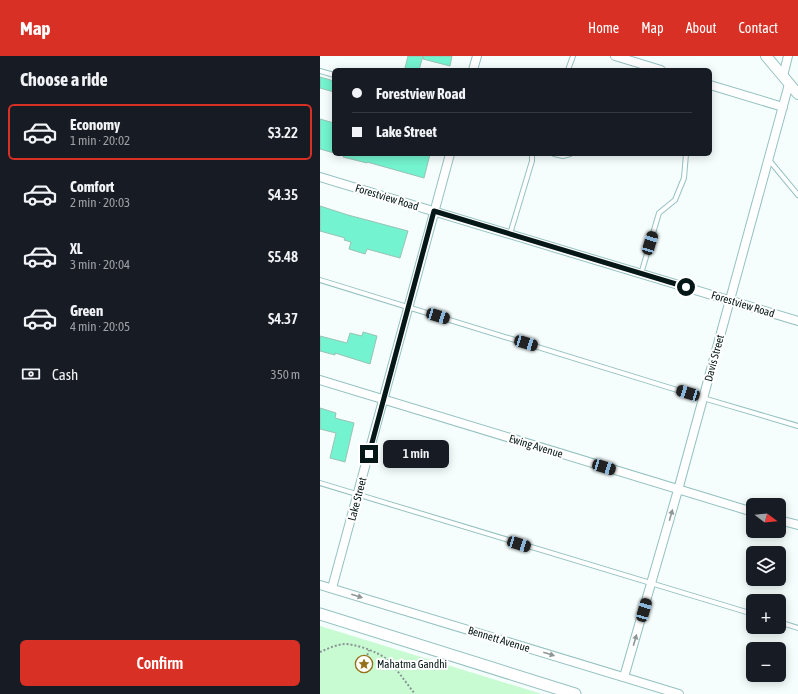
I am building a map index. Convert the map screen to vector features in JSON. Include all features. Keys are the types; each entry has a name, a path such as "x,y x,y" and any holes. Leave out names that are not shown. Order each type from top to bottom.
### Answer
{"main road":[{"path":"320,614 575,694"}],"street":[{"path":"474,68 477,56"},
{"path":"615,56 632,58 656,68"},
{"path":"766,56 798,94"},
{"path":"783,76 788,56"},
{"name":"Davis Street","path":"624,677 678,490 789,84"},
{"path":"712,86 783,107"},
{"name":"Lake Street","path":"332,588 449,156"},
{"name":"Forestview Road","path":"320,177 798,321"},
{"name":"Ewing Avenue","path":"320,380 746,510"},
{"path":"786,522 798,526"},
{"name":"Bennett Avenue","path":"320,585 679,694"}],"lane":[{"path":"569,68 573,56"},
{"path":"320,71 332,74"},
{"path":"510,234 532,161 532,156"},
{"path":"641,274 659,213 675,200 684,178 686,156"},
{"path":"769,159 798,195"},
{"path":"320,280 798,426"},
{"path":"320,483 746,612"},
{"path":"786,624 798,628"}],"path":[{"path":"320,652 333,646 344,644 369,650 385,658 415,694"},
{"path":"366,659 369,650"},
{"path":"362,659 366,659 369,662 369,666 363,668 360,666 360,662 362,659"}],"green space":[{"path":"320,626 542,694 320,694"}],"building":[{"path":"408,56 423,56 420,68 405,68"},
{"path":"423,56 452,56 450,66 423,59"},
{"path":"320,77 332,80 332,91 320,88"},
{"path":"320,119 332,122 332,152 320,149"},
{"path":"343,156 430,156 424,178"},
{"path":"320,206 408,231 400,258 367,249 365,254 349,249 351,242 344,240 345,238 320,231"},
{"path":"363,332 377,336 370,364 335,353 335,355 320,351 320,336 347,343 350,333 362,336"},
{"path":"320,408 336,413 335,418 354,423 345,462 330,458 336,433 320,429"}],"place":[{"name":"Mahatma Gandhi","path":"364,664"}],"route":[{"path":"369,454 434,211 686,287"}]}
